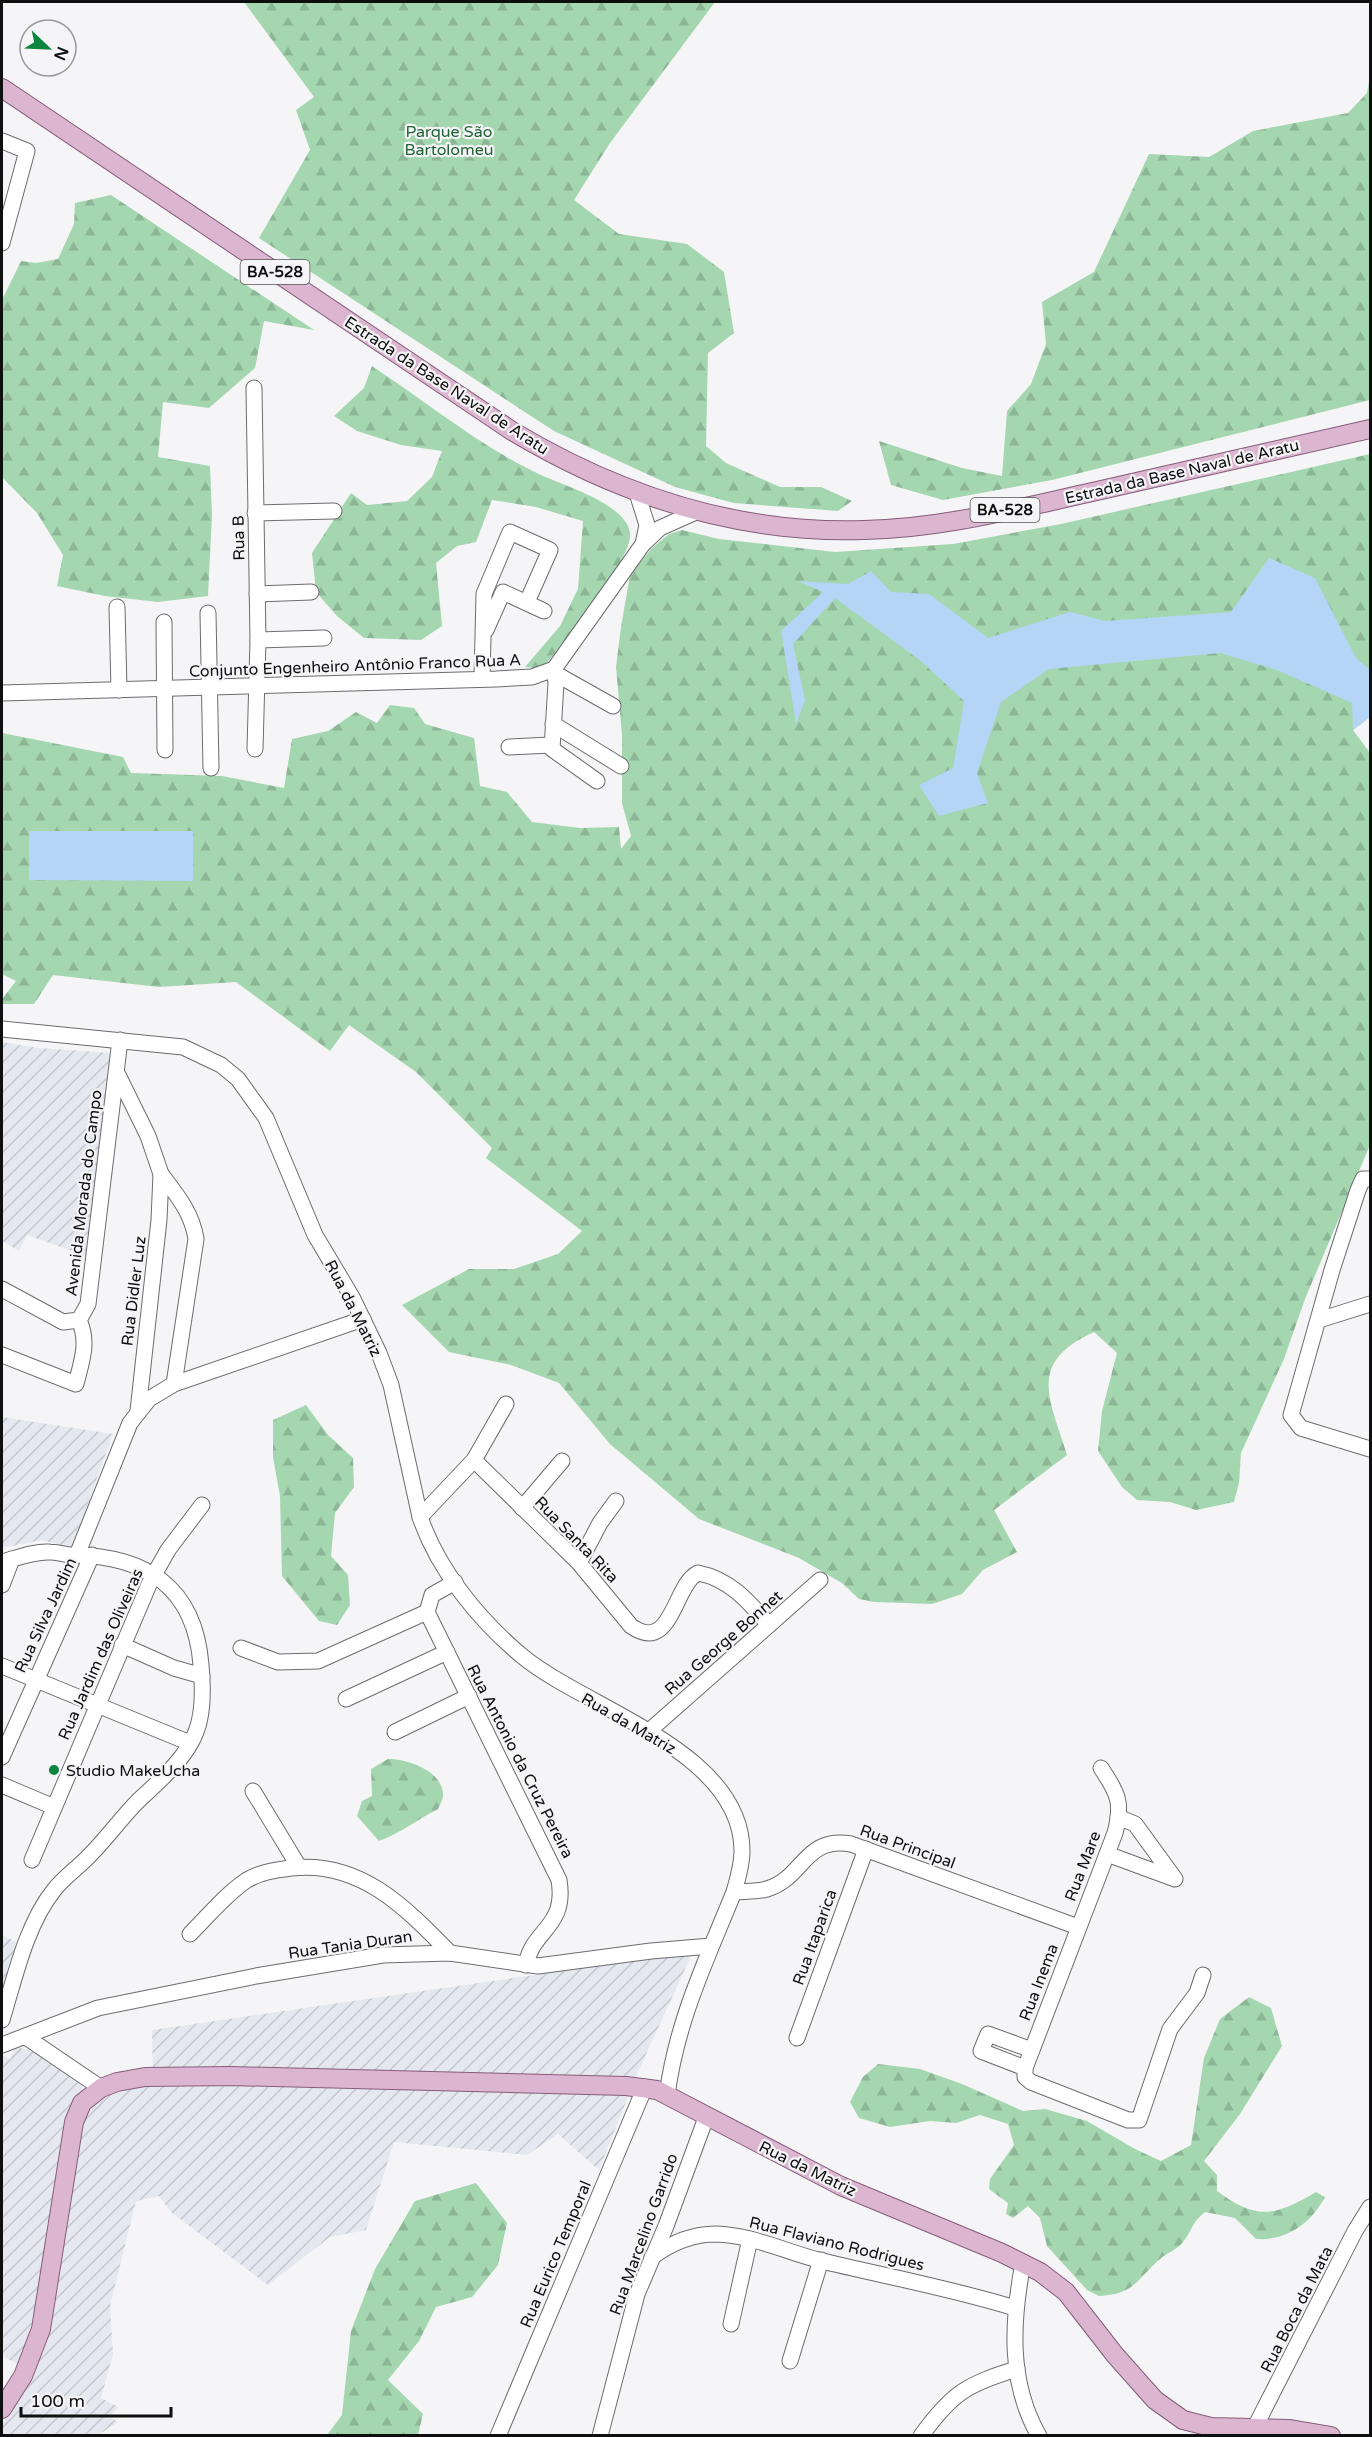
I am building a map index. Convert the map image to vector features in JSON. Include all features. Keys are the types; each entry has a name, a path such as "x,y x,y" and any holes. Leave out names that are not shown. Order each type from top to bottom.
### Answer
{"main road":[{"name":"Estrada da Base Naval de Aratu","path":"2,88 483,412 550,453 637,493 696,512 740,521 832,530 865,530 913,525 1069,497 1371,429"},
{"path":"2,2409 23,2376 41,2329 77,2112 82,2103 101,2088 131,2079 179,2076 645,2087 667,2095"},
{"name":"Rua da Matriz","path":"667,2095 841,2186 1023,2263 1054,2281 1066,2292 1136,2381 1170,2412 1196,2424 1255,2427 1322,2435"}],"street":[{"path":"2,141 27,151 7,200 2,243"},
{"name":"Rua B","path":"254,388 258,640 255,749"},
{"path":"637,493 647,525 643,544"},
{"path":"255,513 334,511"},
{"path":"597,781 560,757 551,745 555,672 643,544 660,528 696,512"},
{"path":"482,679 484,594 510,532 550,550 527,602"},
{"path":"257,594 311,592"},
{"path":"483,638 502,592 544,611"},
{"path":"117,607 119,690"},
{"path":"208,613 211,768"},
{"path":"164,622 165,750"},
{"path":"258,640 324,638"},
{"path":"555,672 613,706"},
{"name":"Conjunto Engenheiro Antônio Franco Rua A","path":"2,693 482,679 532,677 555,672"},
{"path":"553,724 621,766"},
{"path":"508,747 551,745"},
{"name":"Rua da Matriz","path":"2,1029 183,1047 212,1060 238,1079 266,1118 311,1226 363,1319 391,1385 420,1517 434,1552 484,1619 522,1656 566,1686 649,1731 692,1762 711,1780 734,1815 742,1851 734,1892 678,2035 667,2095"},
{"name":"Avenida Morada do Campo","path":"2,1355 76,1384 86,1342 79,1320 88,1304 120,1040"},
{"name":"Rua Didler Luz","path":"117,1075 148,1136 161,1174 187,1209 194,1224 196,1239 174,1384"},
{"name":"Rua Didler Luz","path":"138,1411 159,1228 161,1174"},
{"path":"1371,1179 1363,1179 1358,1190 1291,1415 1301,1428 1371,1449"},
{"path":"2,1289 63,1322 79,1320"},
{"path":"1318,1320 1371,1304"},
{"path":"138,1411 149,1399 174,1384 363,1319"},
{"path":"420,1517 474,1460 506,1404"},
{"name":"Rua Silva Jardim","path":"2,1756 35,1680 84,1555 130,1423 138,1411"},
{"name":"Rua Santa Rita","path":"474,1460 579,1563 631,1626 644,1633 665,1624 687,1583 698,1573 720,1580 739,1593 769,1625"},
{"path":"522,1508 562,1461"},
{"path":"579,1563 600,1522 616,1501"},
{"name":"Rua Jardim das Oliveiras","path":"32,1860 153,1574 202,1505"},
{"path":"2,1585 7,1561 39,1552 120,1560 153,1574 166,1582 184,1606 196,1638 202,1676 197,1731 166,1774 118,1821 92,1854 55,1888 46,1900 25,1947 2,2020"},
{"name":"Rua George Bonnet","path":"649,1731 820,1580"},
{"path":"240,1648 278,1662 318,1661 428,1612 432,1595 455,1582"},
{"name":"Rua Antonio da Cruz Pereira","path":"428,1612 559,1880 558,1912 531,1948 526,1965"},
{"path":"122,1645 174,1668 202,1676"},
{"path":"345,1700 447,1652"},
{"path":"2,1666 190,1743"},
{"path":"395,1732 469,1696"},
{"path":"1101,1768 1118,1793 1118,1817 1135,1824 1175,1879 1107,1854"},
{"path":"2,1785 54,1807"},
{"path":"253,1791 298,1867"},
{"name":"Rua Mare","path":"1078,1927 1107,1854 1118,1817"},
{"name":"Rua Principal","path":"734,1892 762,1890 779,1883 816,1848 839,1842 866,1849 1078,1927"},
{"name":"Rua Itaparica","path":"797,2038 866,1849"},
{"path":"190,1934 248,1880 272,1870 329,1867 385,1893 417,1919 450,1953"},
{"name":"Rua Inema","path":"1025,2068 1078,1927"},
{"name":"Rua Tania Duran","path":"2,2045 72,2016 154,1995 358,1959 407,1953 450,1953 538,1966 651,1950 711,1946"},
{"path":"1032,2050 988,2034 981,2051 1025,2068 1025,2077 1030,2082 1128,2120 1139,2120 1170,2029 1197,1993 1203,1975"},
{"path":"26,2037 101,2088"},
{"name":"Rua Eurico Temporal","path":"498,2436 645,2087"},
{"name":"Rua Marcelino Garrido","path":"600,2436 637,2294 707,2115"},
{"name":"Rua Boca da Mata","path":"1255,2427 1355,2231 1371,2207"},
{"name":"Rua Flaviano Rodrigues","path":"652,2257 668,2246 700,2235 734,2236 821,2260 945,2288 1015,2308"},
{"path":"731,2324 750,2239"},
{"path":"790,2361 821,2260"},
{"path":"1023,2263 1015,2308 1017,2369 1021,2398 1038,2436"},
{"path":"921,2436 946,2404 963,2389 976,2382 1017,2369"}],"shaded area":[{"path":"2,1042 39,1048 112,1053 86,1256 27,1235 19,1251 2,1241"},
{"path":"2,1417 113,1434 72,1548 42,1540 2,1548"},
{"path":"2,1935 20,1944 2,1993"},
{"path":"693,1952 637,2074 599,2170 558,2134 527,2155 394,2142 366,2230 330,2237 268,2285 172,2213 159,2196 136,2201 110,2306 113,2354 101,2398 118,2407 110,2417 118,2422 98,2435 2,2435 2,2424 33,2374 3,2356 2,2358 2,2055 10,2059 15,2046 42,2055 78,2079 90,2103 126,2083 153,2079 152,2030"}],"green space":[{"name":"Parque São Bartolomeu","path":"244,2 715,2 610,143 574,200 619,234 687,244 724,272 734,333 708,353 706,446 726,463 780,487 821,487 852,501 838,511 734,503 675,487 554,431 259,238 310,150 296,110 314,97"},
{"path":"1370,76 1370,400 1052,480 943,500 891,485 879,441 962,468 1002,476 1007,411 1031,384 1046,344 1042,302 1094,272 1149,154 1209,157 1253,131 1348,113 1367,93"},
{"path":"111,195 314,330 264,321 255,368 209,408 163,402 158,457 210,466 212,515 208,596 158,602 105,596 57,586 63,555 37,513 2,477 2,300 21,261 36,263 58,259 74,224 75,203"},
{"path":"372,366 498,452 541,475 593,497 618,513 626,523 630,533 628,545 620,562 594,602 542,669 525,667 560,626 578,589 583,521 536,507 492,500 476,542 457,546 436,563 442,626 421,640 364,638 337,616 316,592 312,553 351,493 367,505 407,501 432,477 442,451 401,445 357,431 334,416 364,388"},
{"path":"1370,454 1370,717 1353,730 1370,753 1370,1145 1305,1299 1284,1359 1241,1453 1239,1483 1234,1502 1196,1510 1170,1502 1137,1500 1122,1487 1098,1451 1102,1411 1117,1353 1094,1332 1073,1344 1059,1356 1051,1370 1050,1400 1067,1455 994,1510 1017,1552 983,1570 962,1594 932,1604 874,1602 859,1599 842,1583 799,1558 699,1519 610,1444 559,1383 511,1365 449,1352 402,1305 469,1269 514,1269 558,1254 582,1231 486,1158 492,1148 416,1072 349,1025 330,1051 236,982 159,987 53,975 34,1004 2,1004 2,999 16,981 2,974 2,733 123,757 131,773 222,776 284,788 292,739 328,731 356,712 377,723 390,705 414,708 425,724 474,738 480,786 507,792 532,822 580,828 619,827 621,849 631,836 622,803 622,735 616,667 621,627 630,575 651,549 669,534 682,530 719,539 835,552 953,544 1061,524"},
{"path":"306,1405 328,1435 353,1458 354,1487 335,1513 331,1556 348,1575 350,1605 337,1625 319,1621 282,1576 280,1496 273,1457 273,1420"},
{"path":"388,1759 405,1761 431,1773 441,1787 443,1797 438,1809 379,1841 357,1816 362,1801 372,1796 371,1769"},
{"path":"1249,1997 1271,2008 1282,2046 1240,2114 1204,2161 1217,2175 1217,2191 1231,2201 1255,2211 1277,2210 1316,2192 1325,2197 1313,2215 1297,2228 1278,2237 1267,2239 1256,2239 1235,2218 1205,2212 1181,2244 1160,2259 1134,2285 1111,2295 1099,2296 1087,2290 1047,2246 1040,2218 1028,2206 1013,2218 1006,2214 1008,2203 989,2189 990,2179 1014,2145 1008,2124 980,2115 956,2123 930,2121 890,2127 859,2118 850,2102 863,2077 878,2064 920,2069 962,2084 1023,2111 1045,2109 1087,2121 1135,2149 1161,2161 1191,2145 1204,2058 1220,2019"},
{"path":"476,2183 507,2223 498,2265 472,2297 436,2307 419,2341 388,2380 423,2414 418,2435 327,2435 342,2415 351,2331 375,2269 415,2201"}],"water":[{"path":"1269,558 1315,578 1356,658 1369,669 1370,717 1353,730 1352,703 1277,670 1220,653 1049,669 1001,702 977,773 988,803 939,816 919,785 953,768 964,701 921,661 835,598 793,644 805,700 796,724 781,631 823,592 798,581 848,584 871,571 891,592 929,594 988,638 1070,612 1105,621 1231,612"},
{"path":"29,831 193,831 193,881 29,880"}],"place":[{"name":"Studio MakeUcha","path":"54,1770"}]}
